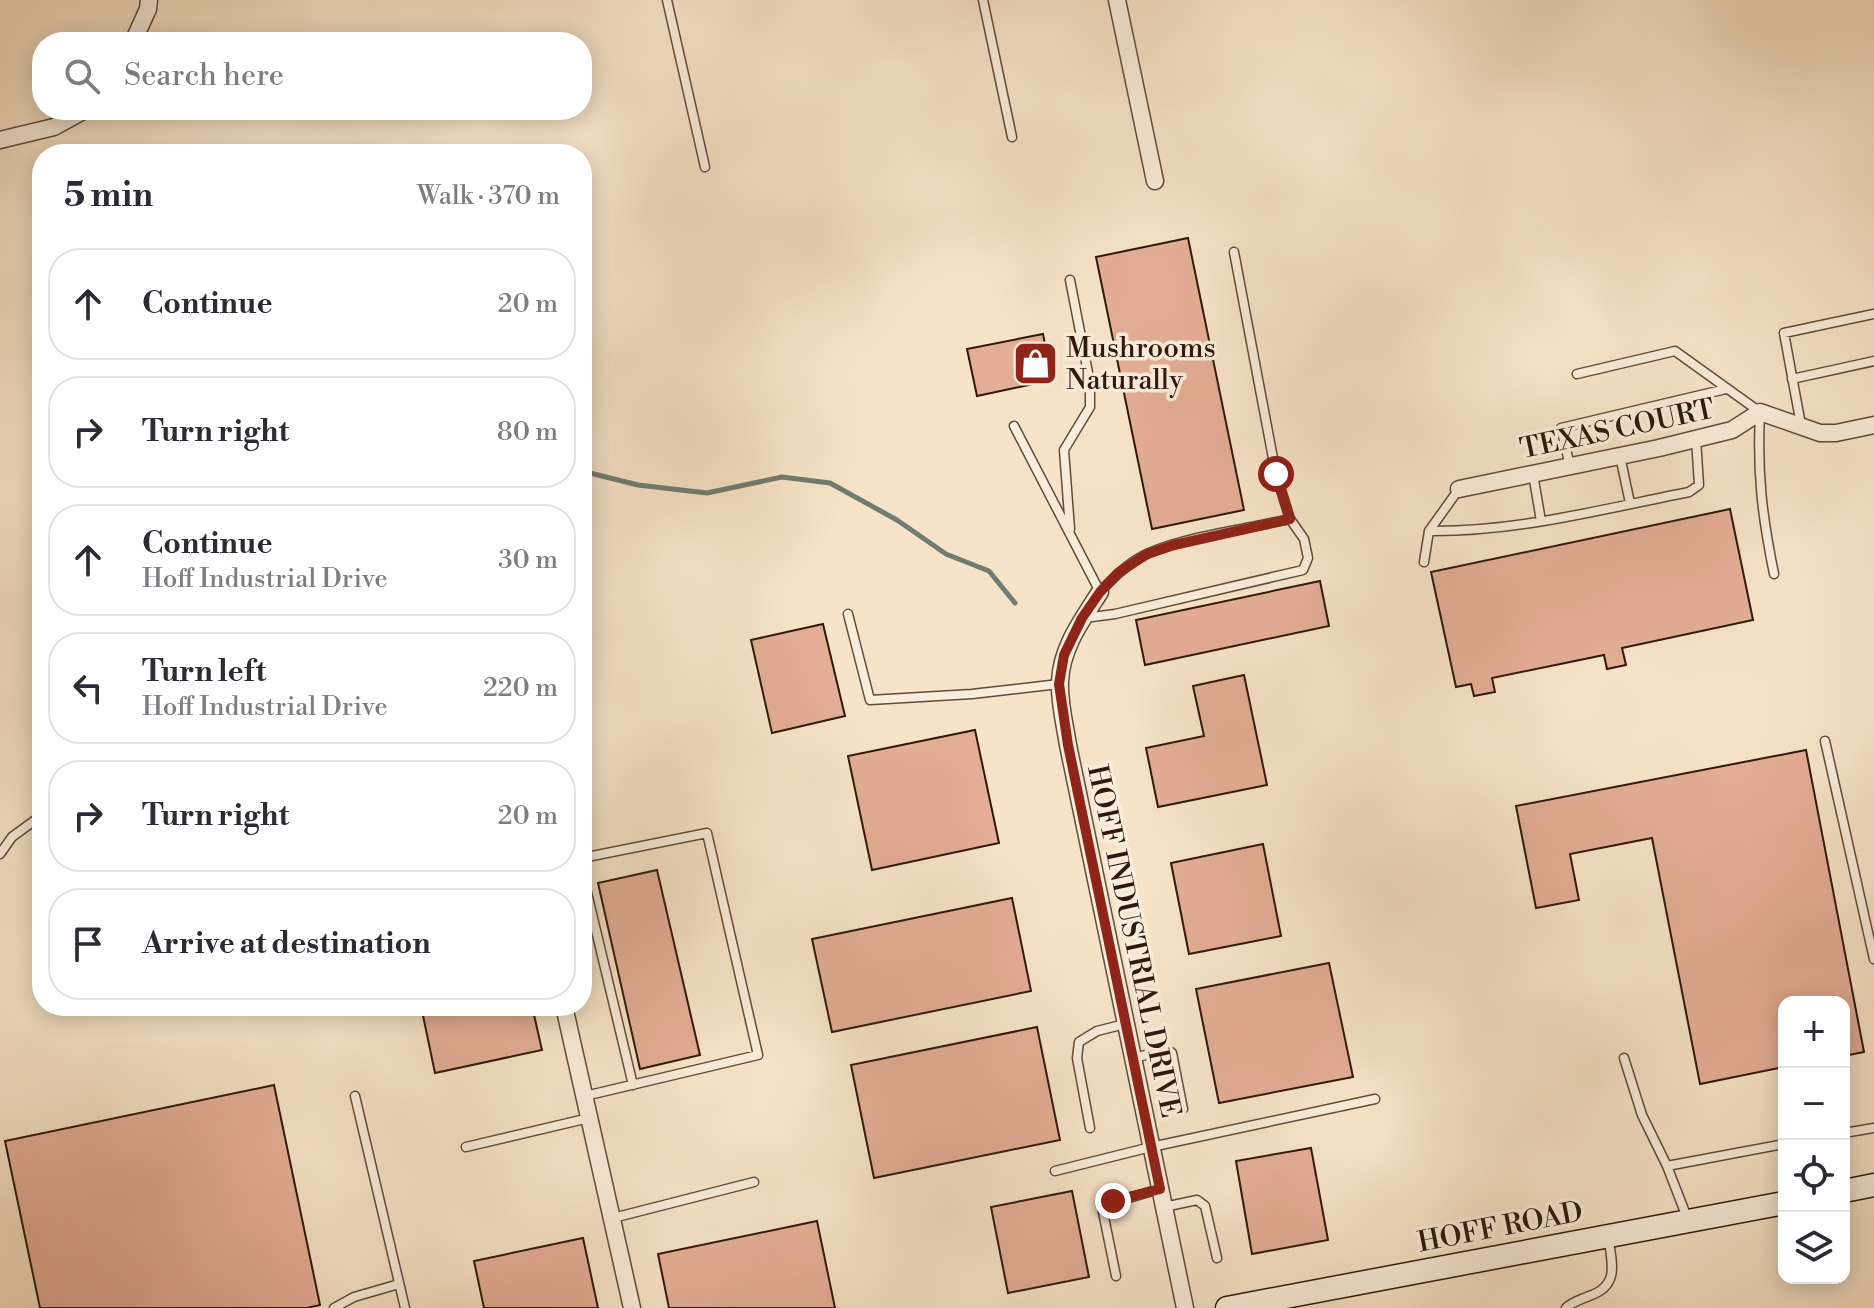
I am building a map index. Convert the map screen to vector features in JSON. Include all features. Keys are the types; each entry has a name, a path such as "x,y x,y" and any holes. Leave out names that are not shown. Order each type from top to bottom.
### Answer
{"street":[{"path":"138,32 149,0"},
{"path":"1117,0 1155,181"},
{"path":"0,140 54,127 67,120"},
{"path":"1760,412 1820,433 1874,425"},
{"name":"TEXAS COURT","path":"1459,489 1732,430 1760,412"},
{"name":"HOFF INDUSTRIAL DRIVE","path":"1100,592 1082,618 1064,655 1059,684 1068,745 1185,1308"},
{"path":"566,1016 632,1308"},
{"path":"1850,1190 1874,1185"},
{"name":"HOFF ROAD","path":"1227,1308 1778,1204"}],"lane":[{"path":"667,0 705,167"},
{"path":"983,0 1012,137"},
{"path":"1082,618 1115,614 1303,570 1308,558 1304,539 1290,519 1276,474 1234,252"},
{"path":"1070,280 1090,383 1090,407 1064,450 1070,534"},
{"path":"1801,426 1784,333 1874,314"},
{"path":"1577,374 1675,351 1760,412 1758,464 1762,513 1774,574"},
{"path":"1792,379 1874,361"},
{"path":"1570,466 1561,428 1726,389"},
{"path":"1014,426 1100,592 1118,573 1147,554 1290,519"},
{"path":"1429,531 1469,532 1689,492 1699,485 1696,439"},
{"path":"1620,456 1630,503"},
{"path":"1533,474 1541,521"},
{"path":"1424,562 1429,531 1459,489"},
{"path":"848,614 870,700 972,694 1059,684"},
{"path":"1825,741 1874,959"},
{"path":"0,854 12,837 32,822"},
{"path":"584,1097 758,1055 707,833 592,856"},
{"path":"592,914 633,1085"},
{"path":"1090,1128 1077,1058 1079,1042 1097,1031 1125,1024"},
{"path":"1132,1058 1168,1050 1172,1053 1183,1109"},
{"path":"1624,1058 1642,1115 1667,1166 1688,1221"},
{"path":"355,1096 405,1308"},
{"path":"1055,1171 1375,1099"},
{"path":"466,1147 589,1118"},
{"path":"1850,1132 1874,1128"},
{"path":"1667,1166 1778,1145"},
{"path":"612,1219 754,1182"},
{"path":"1116,1276 1103,1212 1107,1204 1160,1189"},
{"path":"1164,1207 1197,1200 1202,1202 1217,1258"},
{"path":"1566,1308 1575,1301 1600,1292 1610,1280 1613,1269 1608,1236"},
{"path":"334,1308 354,1297 399,1284"}],"building":[{"path":"1188,238 1244,510 1152,529 1096,257"},
{"path":"1043,334 1052,380 977,396 967,349"},
{"path":"1730,509 1753,620 1622,648 1626,665 1607,669 1604,655 1492,678 1495,692 1474,696 1471,684 1456,687 1431,572"},
{"path":"1320,581 1329,626 1145,665 1136,620"},
{"path":"823,624 845,716 772,733 751,640"},
{"path":"1244,675 1267,785 1158,807 1146,748 1204,736 1193,686"},
{"path":"975,730 999,843 872,870 848,756"},
{"path":"1806,750 1864,1052 1850,1055 1850,996 1778,996 1778,1068 1700,1084 1652,838 1570,854 1579,900 1536,908 1516,806"},
{"path":"1263,844 1281,936 1189,954 1171,863"},
{"path":"657,870 700,1055 640,1069 598,883"},
{"path":"1012,898 1031,991 832,1032 812,939"},
{"path":"1329,963 1353,1077 1219,1103 1196,989"},
{"path":"423,1016 534,1016 542,1050 435,1073"},
{"path":"1037,1027 1060,1140 874,1178 851,1065"},
{"path":"274,1085 320,1305 307,1308 40,1308 5,1141"},
{"path":"1311,1148 1328,1240 1252,1254 1236,1161"},
{"path":"1072,1191 1089,1277 1008,1293 991,1207"},
{"path":"817,1221 835,1308 669,1308 658,1254"},
{"path":"583,1238 598,1308 484,1308 474,1261"}],"waterway":[{"path":"592,474 638,485 707,493 782,477 830,483 897,520 946,554 989,571 1015,603"}],"place":[{"name":"Mushrooms Naturally","path":"1035,363"}],"route":[{"path":"1113,1201 1160,1189 1068,745 1059,684 1064,655 1081,620 1100,592 1118,573 1147,554 1290,519 1276,474"}]}
